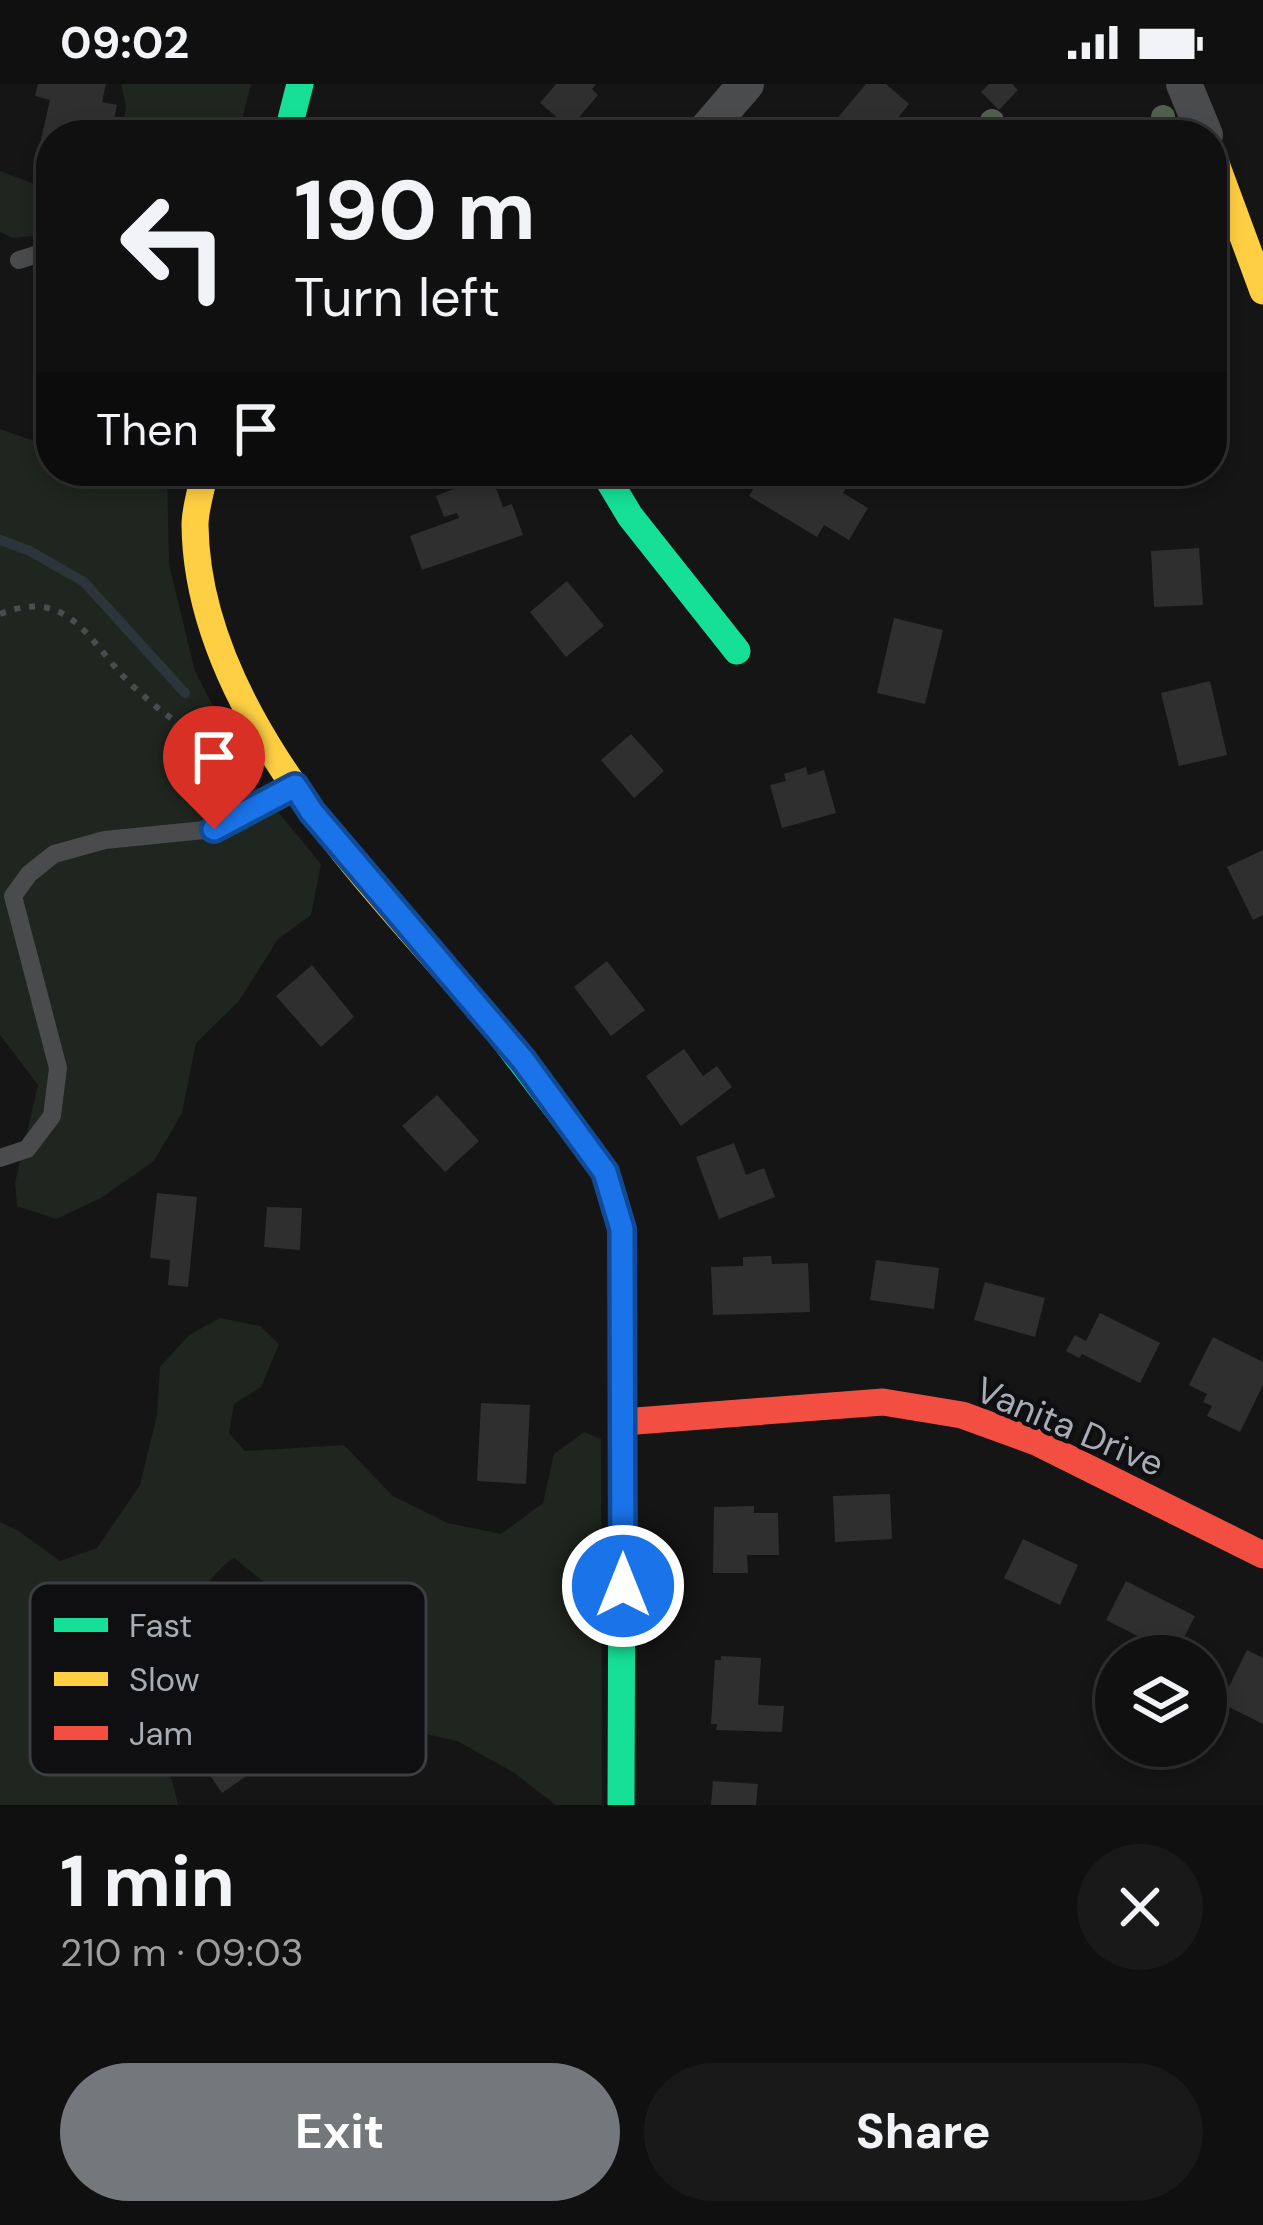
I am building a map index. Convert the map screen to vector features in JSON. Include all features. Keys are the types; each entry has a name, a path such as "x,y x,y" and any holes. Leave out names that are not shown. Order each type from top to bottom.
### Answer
{"street":[{"path":"291,120 300,84"},
{"path":"715,120 746,84"},
{"path":"1184,84 1199,120"},
{"path":"1227,194 1263,291"},
{"path":"203,486 195,523 206,609 244,708 312,812 523,1060 605,1172 622,1229 620,1805"},
{"path":"612,486 630,516 737,651"},
{"name":"Vanita Drive","path":"622,1422 883,1402 962,1415 1036,1442 1263,1555"}],"lane":[{"path":"19,260 36,255"},
{"path":"0,1158 27,1149 52,1116 58,1068 13,896 29,874 54,854 105,840 214,829 295,786"}],"path":[{"path":"0,614 24,604 50,606 77,622 131,685 178,725 238,759"}],"shaded area":[{"path":"121,84 251,84 242,120 124,120"},
{"path":"0,171 36,184 36,236 13,238 0,232"},
{"path":"0,429 36,442 36,486 167,486 169,564 195,671 250,778 321,864 311,915 278,939 239,1001 196,1043 182,1113 154,1161 101,1198 56,1219 17,1206 15,1183 38,1085 0,1035"},
{"path":"220,1318 260,1326 279,1344 261,1387 234,1404 229,1433 245,1451 344,1445 393,1496 448,1523 501,1534 543,1503 554,1454 584,1432 601,1439 602,1805 556,1805 513,1772 457,1741 426,1734 426,1583 265,1583 234,1558 209,1583 30,1583 30,1775 170,1775 178,1805 0,1805 0,1522 60,1561 97,1548 140,1485 157,1415 160,1367 189,1335"}],"building":[{"path":"38,84 106,84 102,102 117,105 114,120 45,120 50,100 35,96"},
{"path":"556,84 596,84 592,89 598,95 577,120 560,120 540,103"},
{"path":"866,84 886,84 909,104 896,120 836,120"},
{"path":"989,84 1012,84 1018,90 999,110 981,92"},
{"path":"461,486 495,486 503,507 512,504 523,535 422,570 410,536 459,518 457,513 444,517 436,496"},
{"path":"755,486 848,486 843,493 868,508 849,540 824,525 817,537 749,496"},
{"path":"1199,548 1203,605 1154,607 1151,551"},
{"path":"567,581 604,626 566,657 530,612"},
{"path":"894,618 943,630 925,704 877,693"},
{"path":"1210,681 1227,755 1179,766 1161,693"},
{"path":"631,734 664,771 634,798 601,760"},
{"path":"806,767 808,775 824,770 836,813 782,828 770,785"},
{"path":"1263,850 1263,915 1253,920 1227,867"},
{"path":"607,961 645,1010 611,1036 574,987"},
{"path":"312,965 354,1017 321,1047 276,996"},
{"path":"684,1049 703,1076 717,1066 732,1087 681,1126 646,1076"},
{"path":"437,1095 479,1141 445,1172 402,1126"},
{"path":"734,1143 746,1175 764,1168 775,1197 719,1219 696,1157"},
{"path":"157,1193 197,1197 188,1287 168,1285 170,1260 150,1258"},
{"path":"267,1207 302,1208 300,1250 264,1247"},
{"path":"771,1256 772,1264 808,1263 810,1312 713,1315 711,1267 743,1266 743,1257"},
{"path":"876,1260 939,1268 934,1309 870,1300"},
{"path":"985,1282 1045,1298 1035,1337 974,1320"},
{"path":"1100,1313 1160,1343 1140,1383 1066,1351 1075,1335 1086,1341"},
{"path":"1213,1337 1263,1362 1263,1385 1240,1432 1207,1416 1212,1406 1203,1402 1207,1394 1189,1385"},
{"path":"481,1403 530,1405 526,1484 477,1481"},
{"path":"890,1494 892,1539 835,1542 833,1496"},
{"path":"754,1506 754,1513 778,1513 779,1555 747,1555 748,1573 713,1573 714,1507"},
{"path":"1023,1539 1078,1565 1060,1605 1004,1578"},
{"path":"1126,1581 1195,1616 1185,1635 1136,1635 1106,1620"},
{"path":"1247,1650 1263,1658 1263,1724 1227,1706 1227,1691"},
{"path":"721,1656 761,1658 758,1705 784,1706 782,1732 716,1730 717,1724 711,1724 715,1660"},
{"path":"210,1775 248,1775 222,1793"},
{"path":"713,1781 758,1784 756,1805 711,1805"}],"waterway":[{"path":"0,540 84,582 185,693"}],"traffic: fast":[{"path":"291,120 300,84"},
{"path":"612,486 630,516 737,651"},
{"path":"497,1030 605,1172 623,1229 621,1805"}],"traffic: slow":[{"path":"1227,194 1263,291"},
{"path":"201,486 195,525 204,597 227,666 261,733 351,860 497,1030"}],"traffic: jam":[{"path":"623,1422 883,1402 962,1415 1036,1442 1263,1555"}],"route":[{"path":"214,829 295,786 523,1060 605,1172 622,1229 623,1586"}]}
